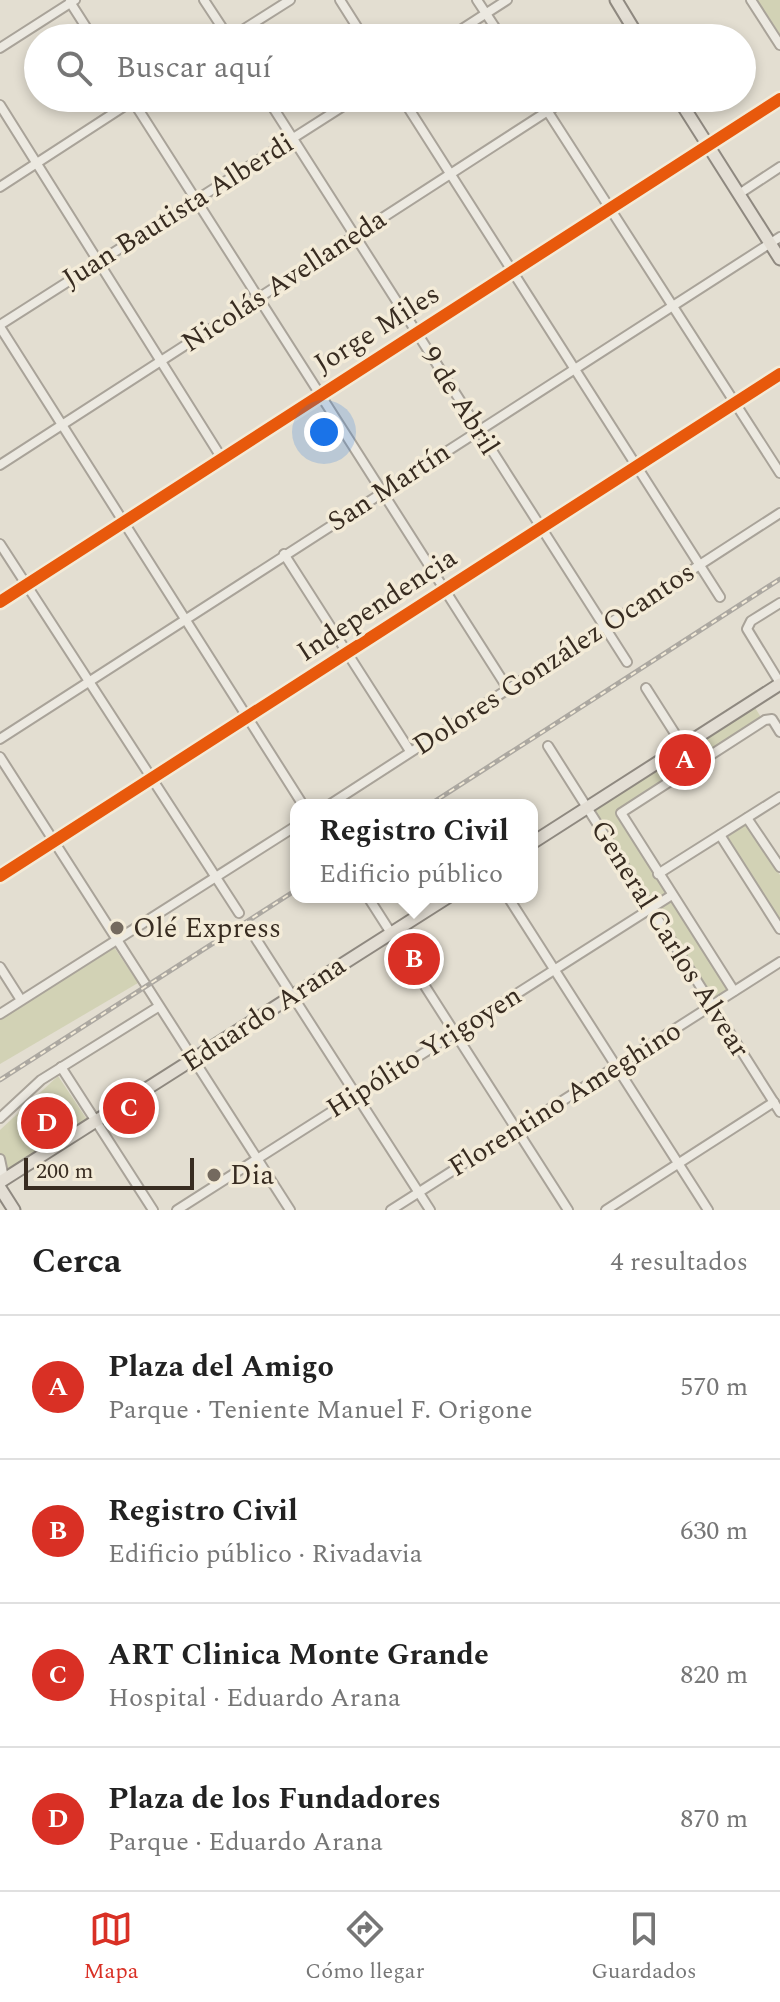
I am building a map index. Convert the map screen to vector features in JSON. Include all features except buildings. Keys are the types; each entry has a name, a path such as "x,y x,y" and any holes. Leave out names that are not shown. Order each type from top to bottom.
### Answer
{"main road":[{"path":"617,1 631,24"},
{"path":"687,112 739,194 775,240 780,259"},
{"path":"538,839 780,684"},
{"name":"Eduardo Arana","path":"0,1184 438,903"},
{"path":"0,1184 14,1210"}],"street":[{"path":"204,0 220,24"},
{"path":"252,24 290,0"},
{"path":"340,0 355,24"},
{"path":"477,0 493,24"},
{"path":"469,24 507,0"},
{"path":"751,0 780,45"},
{"path":"36,24 71,1 85,24"},
{"path":"0,48 24,32"},
{"name":"Jorge Miles","path":"0,602 318,394 780,99"},
{"path":"0,105 96,263 221,457"},
{"path":"0,187 114,112"},
{"path":"142,112 257,298 508,689"},
{"name":"9 de Abril","path":"276,112 627,662"},
{"name":"Juan Bautista Alberdi","path":"0,326 334,112"},
{"path":"411,112 720,597"},
{"name":"Nicolás Avellaneda","path":"0,465 546,112"},
{"path":"549,112 780,473"},
{"path":"739,194 780,167"},
{"name":"San Martín","path":"0,739 185,617 775,240"},
{"path":"0,326 299,799"},
{"name":"Independencia","path":"0,876 780,374"},
{"name":"Dolores González Ocantos","path":"338,799 780,513"},
{"path":"0,544 239,913"},
{"path":"284,554 410,751"},
{"path":"780,603 751,621 747,629 780,684"},
{"path":"646,688 695,765"},
{"path":"734,991 621,815 765,720 772,719 780,732"},
{"name":"General Carlos Alvear","path":"548,746 780,1112"},
{"path":"0,757 290,1210"},
{"path":"658,874 780,797"},
{"path":"747,818 780,867"},
{"path":"0,1014 290,830"},
{"path":"720,835 780,929"},
{"name":"Hipólito Yrigoyen","path":"177,1210 672,895"},
{"path":"372,903 568,1210"},
{"path":"512,903 708,1210"},
{"path":"256,939 430,1210"},
{"name":"Florentino Ameghino","path":"391,1210 780,962"},
{"path":"0,967 21,1000"},
{"path":"0,1118 61,1067 158,1007"},
{"path":"61,1067 153,1210"},
{"path":"606,1210 774,1102"},
{"path":"0,1159 3,1173 0,1184"}],"green space":[{"path":"756,0 780,0 780,36"},
{"path":"754,706 762,719 617,814 729,989 712,999 594,811"},
{"path":"745,822 780,875 780,921 726,836"},
{"path":"114,947 138,983 0,1064 0,1019"},
{"path":"58,1076 88,1121 9,1171 0,1153 0,1130"}],"railway":[{"path":"438,799 780,579"},
{"path":"0,1080 290,894"}],"cycle path":[{"path":"0,602 780,99"},
{"path":"0,876 780,374"}],"place":[{"name":"Plaza del Amigo","path":"685,760"},
{"name":"Olé Express","path":"117,928"},
{"name":"Registro Civil","path":"414,959"},
{"name":"ART Clinica Monte Grande","path":"129,1108"},
{"name":"Plaza de los Fundadores","path":"47,1123"},
{"name":"Dia","path":"214,1175"}]}
